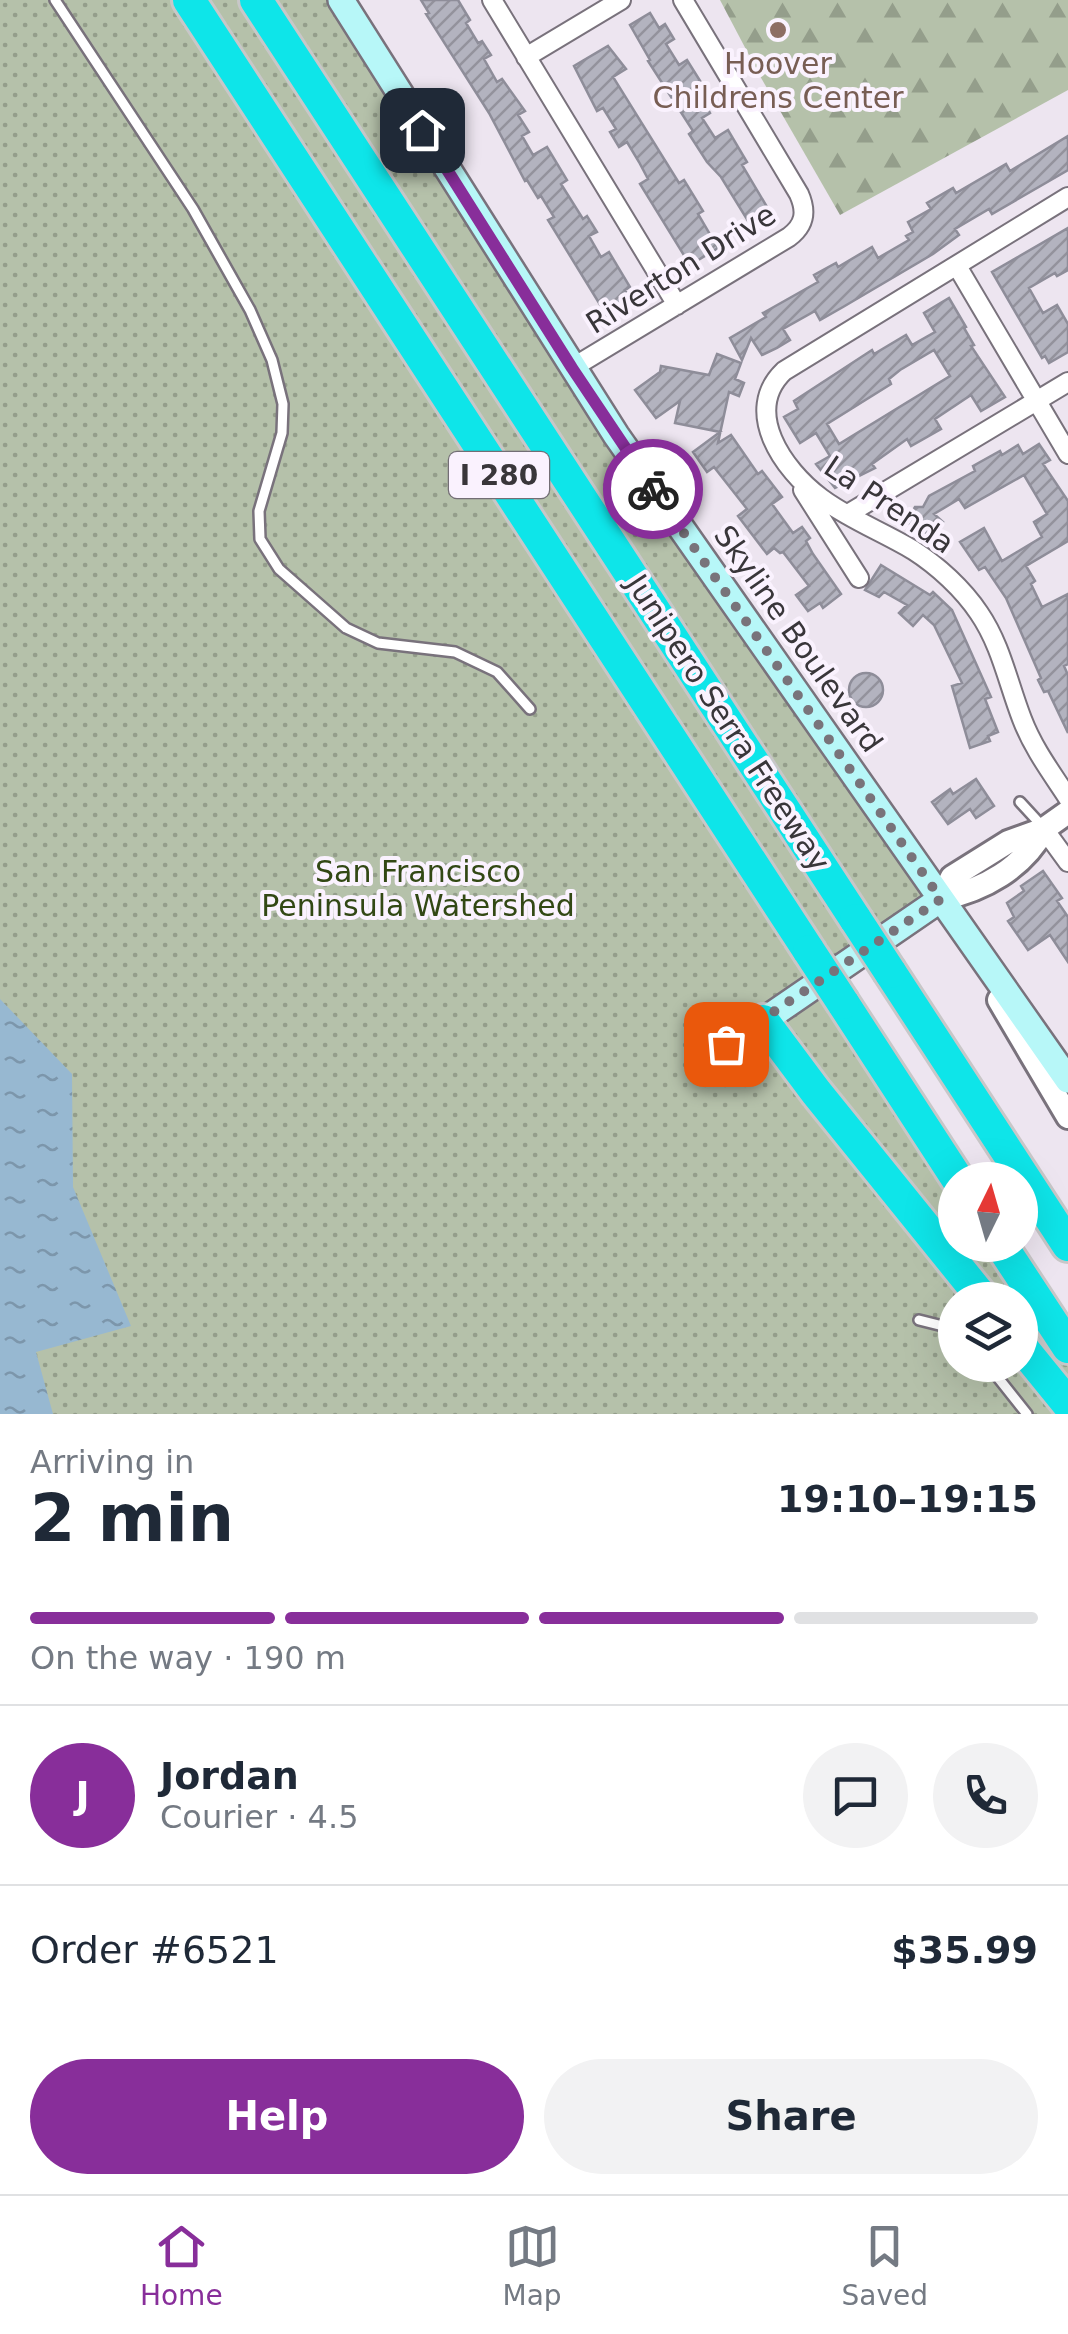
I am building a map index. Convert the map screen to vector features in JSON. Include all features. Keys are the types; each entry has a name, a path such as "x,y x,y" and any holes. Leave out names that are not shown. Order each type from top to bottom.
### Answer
{"highway":[{"name":"Junipero Serra Freeway","path":"189,0 946,1162"},
{"name":"Junipero Serra Freeway","path":"256,0 1068,1245"},
{"path":"763,1020 969,1282"},
{"path":"1012,1262 1068,1348"},
{"path":"1038,1367 1068,1404"}],"main road":[{"name":"Skyline Boulevard","path":"341,0 572,368 1068,1080"},
{"path":"763,1020 941,899"}],"street":[{"path":"492,0 677,305"},
{"path":"526,57 620,0"},
{"name":"Riverton Drive","path":"572,368 789,238 804,218 799,194 683,0"},
{"name":"La Prenda","path":"860,578 818,517 770,434 764,417 765,399 772,382 1068,197"},
{"path":"957,266 1068,454"},
{"path":"848,514 1068,382"},
{"name":"La Prenda","path":"791,468 810,490 938,569 980,613 1033,744 1068,798"},
{"path":"941,899 987,884 1032,850 1044,829 1068,812"},
{"path":"1044,829 1068,862"},
{"name":"Skyline Boulevard","path":"983,956 983,972 1068,1116"},
{"path":"726,1044 763,1020"}],"lane":[{"path":"55,0 193,209 250,310 272,360 283,404 282,433 258,512 260,539 278,568 346,628 378,643 456,652 498,672 530,709"},
{"path":"1020,802 1044,829"},
{"path":"919,1320 938,1325"},
{"path":"1002,1382 1027,1414"}],"green space":[{"name":"San Francisco Peninsula Watershed","path":"0,0 341,0 572,368 945,901 827,978 944,1162 938,1162 938,1262 1012,1262 1025,1282 938,1282 938,1382 1038,1382 1038,1301 1068,1347 1068,1414 0,1414"},
{"path":"720,0 1068,0 1068,90 840,215"}],"water":[{"path":"0,999 72,1074 73,1187 131,1326 36,1352 53,1414 0,1414"}],"building":[{"path":"421,0 458,0 478,43 482,41 491,55 484,59 497,82 502,79 525,111 518,115 529,132 522,136 533,155 547,147 567,180 561,184 583,219 587,216 597,232 589,236 601,257 609,252 630,287 625,290 632,301 607,316 548,220 554,217 541,196 538,198 525,181"},
{"path":"650,13 659,28 665,24 674,39 666,44 679,65 687,60 707,92 701,96 710,113 702,118 715,138 728,130 747,162 742,165 773,217 753,229 689,134 693,131 630,25"},
{"path":"608,46 626,69 613,77 679,183 684,180 703,211 698,214 718,248 690,265 640,184 648,179 639,162 627,142 619,147 610,132 616,129 603,108 597,111 574,66"},
{"path":"1068,136 1068,170 992,214 989,209 955,229 959,235 933,254 820,320 815,311 783,329 790,340 777,348 762,355 751,338 742,360 730,338 766,317 763,313 818,282 814,275 836,263 838,267 872,247 878,258 909,240 906,236 913,232 908,222 931,209 927,203 953,188 956,193 1006,164 1010,171"},
{"path":"1068,228 1068,270 1029,288 1043,313 1057,305 1068,324 1068,352 1049,363 1045,356 1042,358 992,272"},
{"path":"949,298 966,327 974,345 971,346 1005,397 981,411 971,395 935,419 941,429 911,446 907,439 872,464 875,468 835,488 816,464 830,456 816,433 800,443 784,417 798,409 794,401 872,350 874,354 906,335 912,345 935,332 924,313","holes":["934,350 950,376 839,444 827,424 891,384 889,379 900,370"]},
{"path":"717,354 741,363 735,379 744,383 739,396 729,392 718,443 731,435 758,474 762,471 782,497 772,504 793,533 802,527 810,538 806,541 813,554 841,594 823,608 820,603 808,611 796,595 809,586 783,552 774,548 767,554 738,516 747,509 714,467 707,472 693,452 720,432 675,423 680,401 656,418 635,390 660,372 661,366 709,375"},
{"path":"1039,444 1050,460 1043,464 1068,501 1068,541 1026,566 1042,607 1068,594 1068,664 1064,666 1068,675 1068,733 1048,691 1044,692 1038,680 1041,678 1006,598 985,567 979,570 960,542 984,528 1002,561 1042,537 1034,522 1047,514 1024,475 965,508 959,499 934,514 943,522 934,538 906,522 915,507 923,507 929,496 975,471 973,466 1018,445 1023,454"},
{"path":"881,565 930,595 933,592 952,610 991,697 985,699 998,732 988,736 990,741 970,748 952,686 962,683 934,625 923,615 913,626 899,613 907,605 884,592 879,597 865,590"},
{"path":"866,673 878,678 883,690 878,702 866,707 854,702 849,690 854,678"},
{"path":"976,779 994,806 976,818 970,809 948,824 932,802 950,789 953,794"},
{"path":"1043,871 1062,898 1057,901 1068,917 1068,962 1050,935 1028,950 1008,921 1014,917 1007,903 1024,891 1021,886"}],"way so far":[{"path":"653,489 941,899 726,1044"}],"place":[{"name":"Hoover Childrens Center","path":"778,30"}],"route":[{"path":"422,130 653,489"}]}
